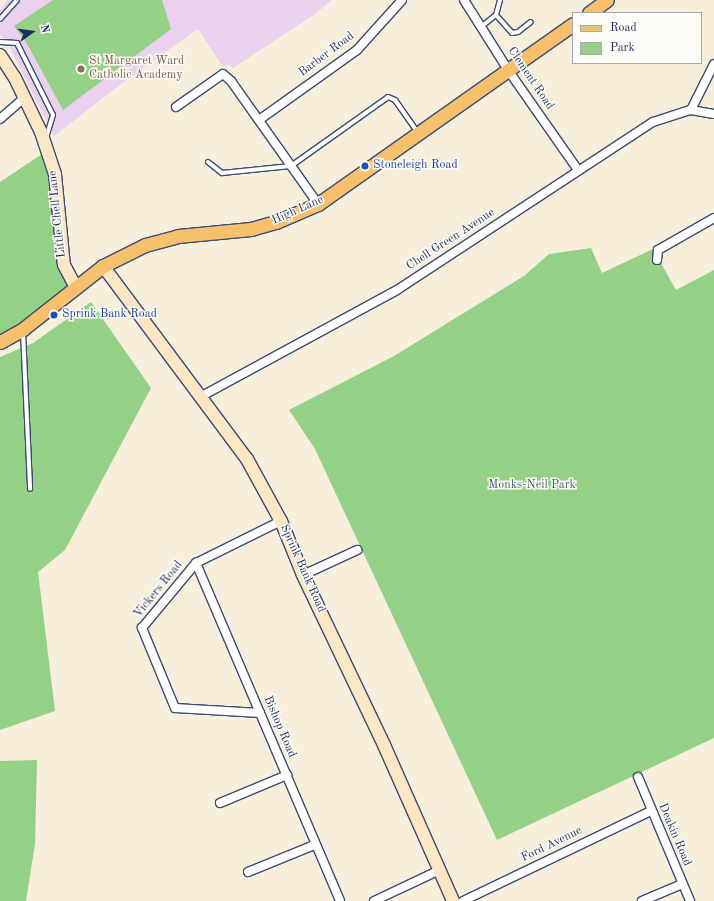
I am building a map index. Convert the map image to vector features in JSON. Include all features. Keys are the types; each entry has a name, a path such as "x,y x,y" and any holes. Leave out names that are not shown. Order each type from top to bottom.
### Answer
{"main road":[{"path":"590,12 607,0"},
{"name":"High Lane","path":"0,342 23,329 75,286 103,266 162,239 198,233 251,229 276,222 318,204 418,135 572,25"}],"street":[{"name":"Barber Road","path":"259,120 357,50 402,0"},
{"name":"Clement Road","path":"464,0 508,70 578,170"},
{"name":"Little Chell Lane","path":"0,55 25,97 45,142 55,174 64,265 75,286"},
{"path":"691,110 714,64"},
{"path":"176,107 223,74 231,81 318,204"},
{"path":"0,119 25,97"},
{"name":"Chell Green Avenue","path":"200,397 397,290 653,122 691,110 714,114"},
{"path":"657,260 658,250 714,218"},
{"name":"Sprink Bank Road","path":"103,266 247,459 281,521 303,575 384,744 453,901"},
{"name":"Vickers Road","path":"260,713 175,708 142,628 196,563 281,521"},
{"path":"303,575 357,550"},
{"name":"Bishop Road","path":"196,563 286,775 314,846 340,901"},
{"path":"220,803 286,775"},
{"name":"Deakin Road","path":"638,777 690,901"},
{"name":"Ford Avenue","path":"462,901 652,811"},
{"path":"248,872 314,846"},
{"path":"374,901 440,870"},
{"path":"642,901 682,884"}],"lane":[{"path":"0,19 17,0"},
{"path":"481,27 496,15 500,0"},
{"path":"496,15 512,33 518,32 531,22"},
{"path":"0,42 17,43 53,115 45,142"},
{"path":"208,162 222,173 291,166 388,97 395,100 418,135"},
{"path":"23,329 30,489"}],"shaded area":[{"name":"St Margaret Ward Catholic Academy","path":"7,0 332,0 315,14 233,68 229,64 223,67 198,29 125,81 54,136 10,48 0,34 0,10"}],"green space":[{"path":"53,0 162,0 171,29 63,110 26,42 14,26"},
{"path":"48,150 75,286 0,342 0,182"},
{"name":"Monks-Neil Park","path":"591,248 602,273 653,249 676,290 714,270 714,738 497,840 315,449 289,410 394,356 524,276 549,254"},
{"path":"91,302 151,388 65,550 38,572 55,711 0,730 0,357 33,343"},
{"path":"37,760 35,844 26,901 0,901 0,761"}],"place":[{"name":"St Margaret Ward Catholic Academy","path":"81,69"},
{"name":"Stoneleigh Road","path":"365,166"},
{"name":"Sprink Bank Road","path":"54,315"}]}
